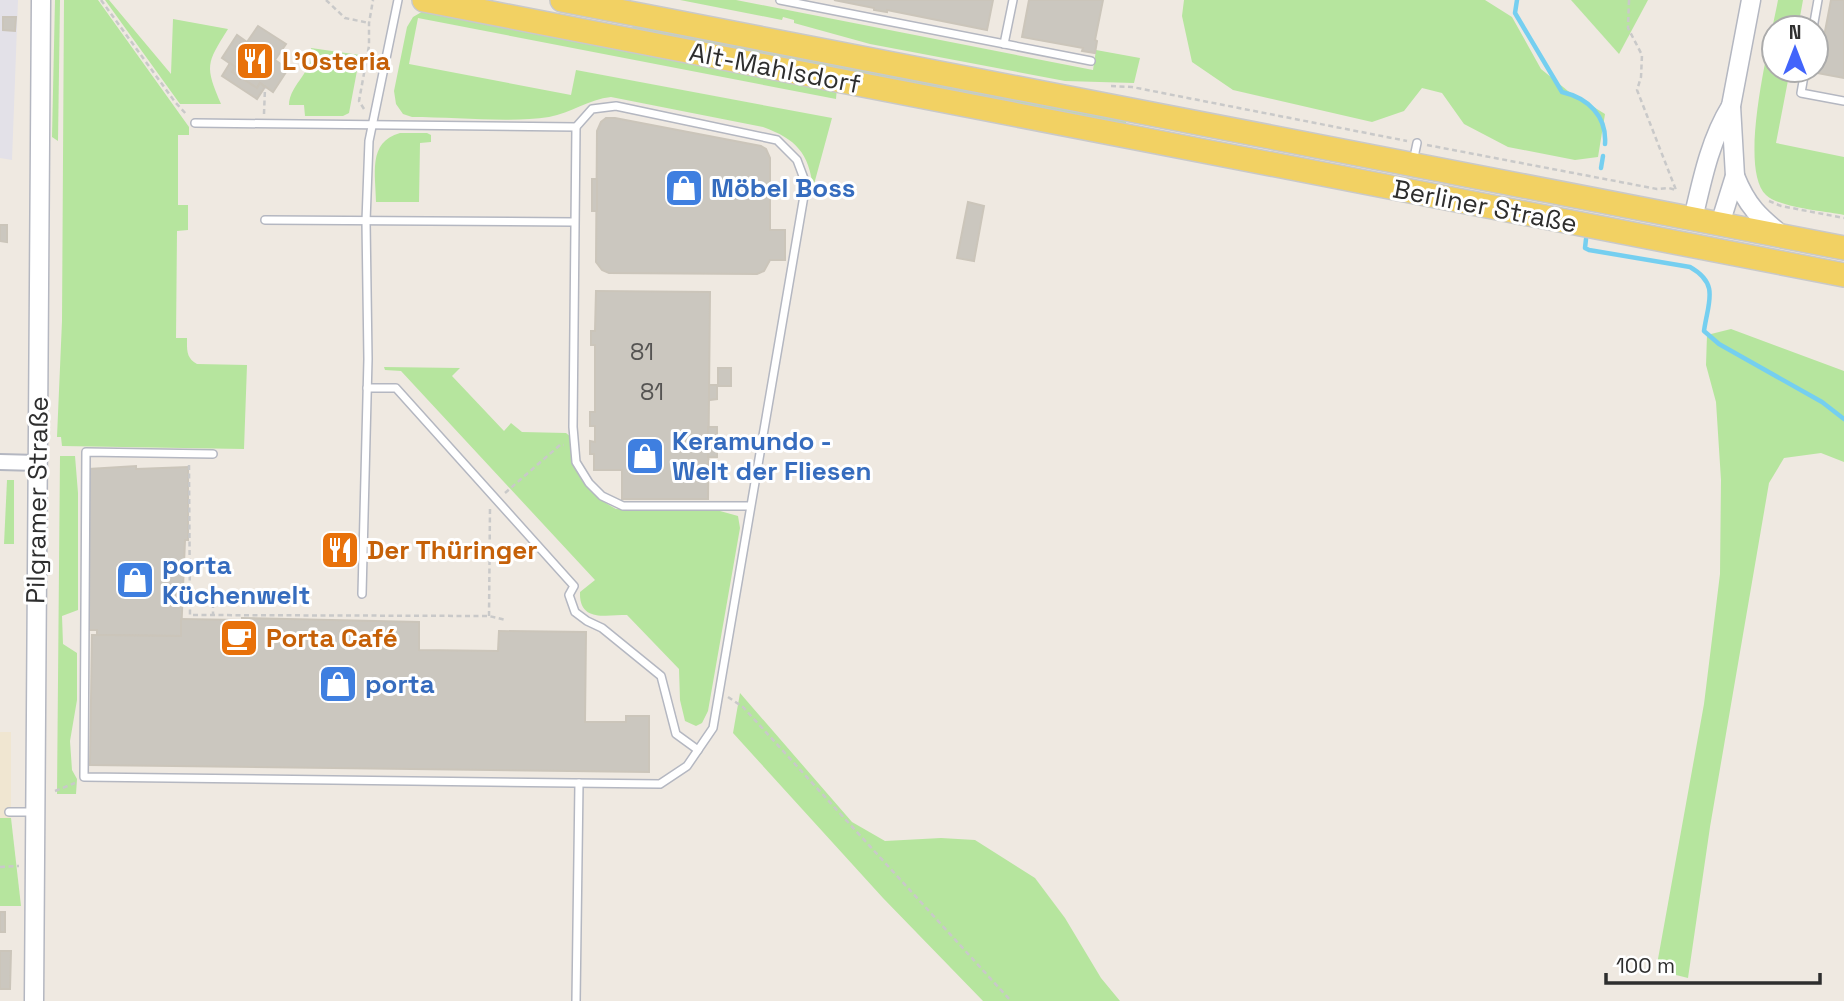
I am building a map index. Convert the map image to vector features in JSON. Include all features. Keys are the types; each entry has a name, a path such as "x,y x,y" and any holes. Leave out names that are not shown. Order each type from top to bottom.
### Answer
{"main road":[{"name":"Alt-Mahlsdorf","path":"424,0 591,29 1125,135"},
{"name":"Alt-Mahlsdorf","path":"562,0 1127,109"},
{"name":"Berliner Straße","path":"1127,109 1415,154 1693,219 1844,248"},
{"name":"Berliner Straße","path":"1125,135 1844,275"}],"street":[{"name":"Pilgramer Straße","path":"34,1001 41,0"},
{"path":"1751,0 1731,106 1735,176 1742,194 1755,214 1783,236"},
{"path":"1702,248 1693,219 1712,146 1721,122 1731,106"},
{"path":"1702,248 1720,224 1735,176"},
{"path":"0,463 38,463"}],"lane":[{"path":"362,594 369,141 398,0"},
{"path":"785,0 1091,61"},
{"path":"1004,44 1013,0"},
{"path":"1803,84 1801,93 1844,101"},
{"path":"212,454 86,452 84,777 660,784 687,766 713,728 806,184 797,160 777,140 616,106 592,109 576,127 573,427 576,462 589,483 602,496 623,506 750,506"},
{"path":"195,123 576,127"},
{"path":"265,220 573,222"},
{"path":"367,388 396,388 574,586 569,596 575,612 602,628 661,676 676,734 698,750"},
{"path":"576,1001 579,783"},
{"path":"9,811 35,812"}],"path":[{"path":"101,0 175,102 195,123"},
{"path":"326,0 345,18 369,23"},
{"path":"360,102 373,0"},
{"path":"1110,86 1132,87 1415,154 1676,190 1637,90 1641,77 1642,55 1628,28 1629,0"},
{"path":"264,124 265,88"},
{"path":"1765,200 1781,206 1844,218"},
{"path":"178,465 191,465 190,615 489,616 506,620"},
{"path":"213,586 213,615"},
{"path":"719,694 744,707 1011,1001"},
{"path":"55,791 84,777"},
{"path":"0,867 19,866"}],"shaded area":[{"path":"0,0 18,0 12,160 0,158"},
{"path":"0,732 11,732 11,818 0,818"}],"green space":[{"path":"55,0 60,0 58,141 52,137"},
{"path":"64,0 98,0 189,127 189,135 178,135 178,205 188,205 188,230 177,231 176,338 187,338 189,356 197,364 247,365 244,449 62,446 61,437 57,437 62,321"},
{"path":"105,0 109,0 171,74 173,19 228,29 215,50 210,65 212,81 221,104 180,104"},
{"path":"680,0 736,0 1093,70 1096,50 1140,58 1134,83 1065,81 870,44 794,23 794,20 783,17 782,20"},
{"path":"1184,0 1485,0 1512,17 1541,69 1568,91 1605,114 1598,157 1575,160 1508,147 1464,124 1442,93 1422,88 1404,111 1372,122 1233,90 1192,62 1182,16"},
{"path":"1571,0 1648,0 1619,54"},
{"path":"1778,0 1803,0 1800,14 1775,14"},
{"path":"425,10 837,87 836,99 418,18 409,64 571,95 576,70 832,118 813,188 808,165 799,149 784,137 763,127 611,97 595,100 557,115 534,119 412,117 403,114 396,104 394,91 407,27 413,17"},
{"path":"633,24 1127,117 1125,128 632,31"},
{"path":"311,48 360,55 349,113 343,116 305,116 304,105 289,105 293,90 310,63"},
{"path":"1761,84 1787,84 1776,143 1844,157 1844,215 1781,203 1766,195 1758,180 1755,158"},
{"path":"400,133 431,135 431,142 420,143 419,202 376,202 375,171 378,152 389,137"},
{"path":"1731,329 1844,371 1844,462 1821,453 1784,458 1769,483 1710,827 1688,978 1656,970 1704,704 1720,574 1721,480 1716,402 1706,365 1707,335"},
{"path":"384,367 460,368 452,376 504,431 511,423 522,432 566,433 571,437 576,471 596,496 616,509 720,511 738,516 740,528 708,711 702,723 696,726 685,721 680,700 679,669 627,615 595,615 584,608 580,592 595,580 401,371 385,370"},
{"path":"60,456 75,456 78,493 78,610 62,616 63,644 77,653 77,700 70,741 72,770 77,779 76,794 57,794"},
{"path":"7,480 14,480 14,544 4,544"},
{"path":"740,693 852,822 885,841 941,838 975,840 1035,878 1065,918 1101,978 1120,1001 983,1001 883,898 733,733"},
{"path":"0,818 11,818 21,906 0,906"}],"building":[{"path":"834,0 993,0 987,30 887,10 874,10"},
{"path":"1029,0 1103,0 1095,53 1082,51 1083,48 1022,37"},
{"path":"1831,0 1844,0 1844,78 1830,75 1828,14"},
{"path":"3,17 16,17 15,31 3,30"},
{"path":"258,26 286,44 275,60 288,69 273,92 260,83 257,88 232,72 235,67 222,58 237,35 247,42"},
{"path":"230,63 235,67 232,72 257,88 260,83 265,87 257,99 222,76"},
{"name":"Möbel Boss","path":"606,118 766,149 770,158 770,230 785,230 785,260 770,260 764,271 757,274 609,273 602,270 596,262 597,131"},
{"path":"592,179 597,179 597,211 592,211"},
{"path":"968,202 984,206 974,261 957,258"},
{"path":"0,225 7,225 7,242 0,241"},
{"path":"596,291 710,292 708,499 622,499 622,470 594,470 594,454 590,454 590,441 595,442 595,426 590,426 590,412 595,412 595,345 591,345 591,331 595,331"},
{"path":"718,368 731,368 731,386 718,386"},
{"path":"709,385 717,385 717,399 709,400"},
{"path":"708,427 717,427 717,457 708,457"},
{"name":"porta Küchenwelt","path":"136,466 136,469 188,467 188,540 185,540 181,636 97,635 97,630 87,630 89,469"},
{"name":"Der Thüringer","path":"334,542 346,542 346,558 334,558"},
{"name":"porta","path":"181,619 419,622 419,650 498,651 499,631 586,632 585,722 626,722 626,716 649,716 649,772 90,765 92,635 181,636"},
{"path":"0,912 5,912 5,932 0,932"},
{"path":"0,951 11,951 10,989 0,989"}],"waterway":[{"path":"1517,0 1515,13 1562,92 1580,99 1594,110 1603,125 1605,144"},
{"path":"1601,168 1603,156"},
{"path":"1586,239 1585,248 1589,250 1690,267 1699,273 1709,287 1710,295 1704,331 1719,344 1822,402 1844,419"}],"place":[{"name":"L'Osteria","path":"255,61"},
{"name":"Möbel Boss","path":"684,188"},
{"name":"Keramundo - Welt der Fliesen","path":"645,456"},
{"name":"Der Thüringer","path":"340,550"},
{"name":"porta Küchenwelt","path":"135,580"},
{"name":"Porta Café","path":"239,638"},
{"name":"porta","path":"338,684"}]}
